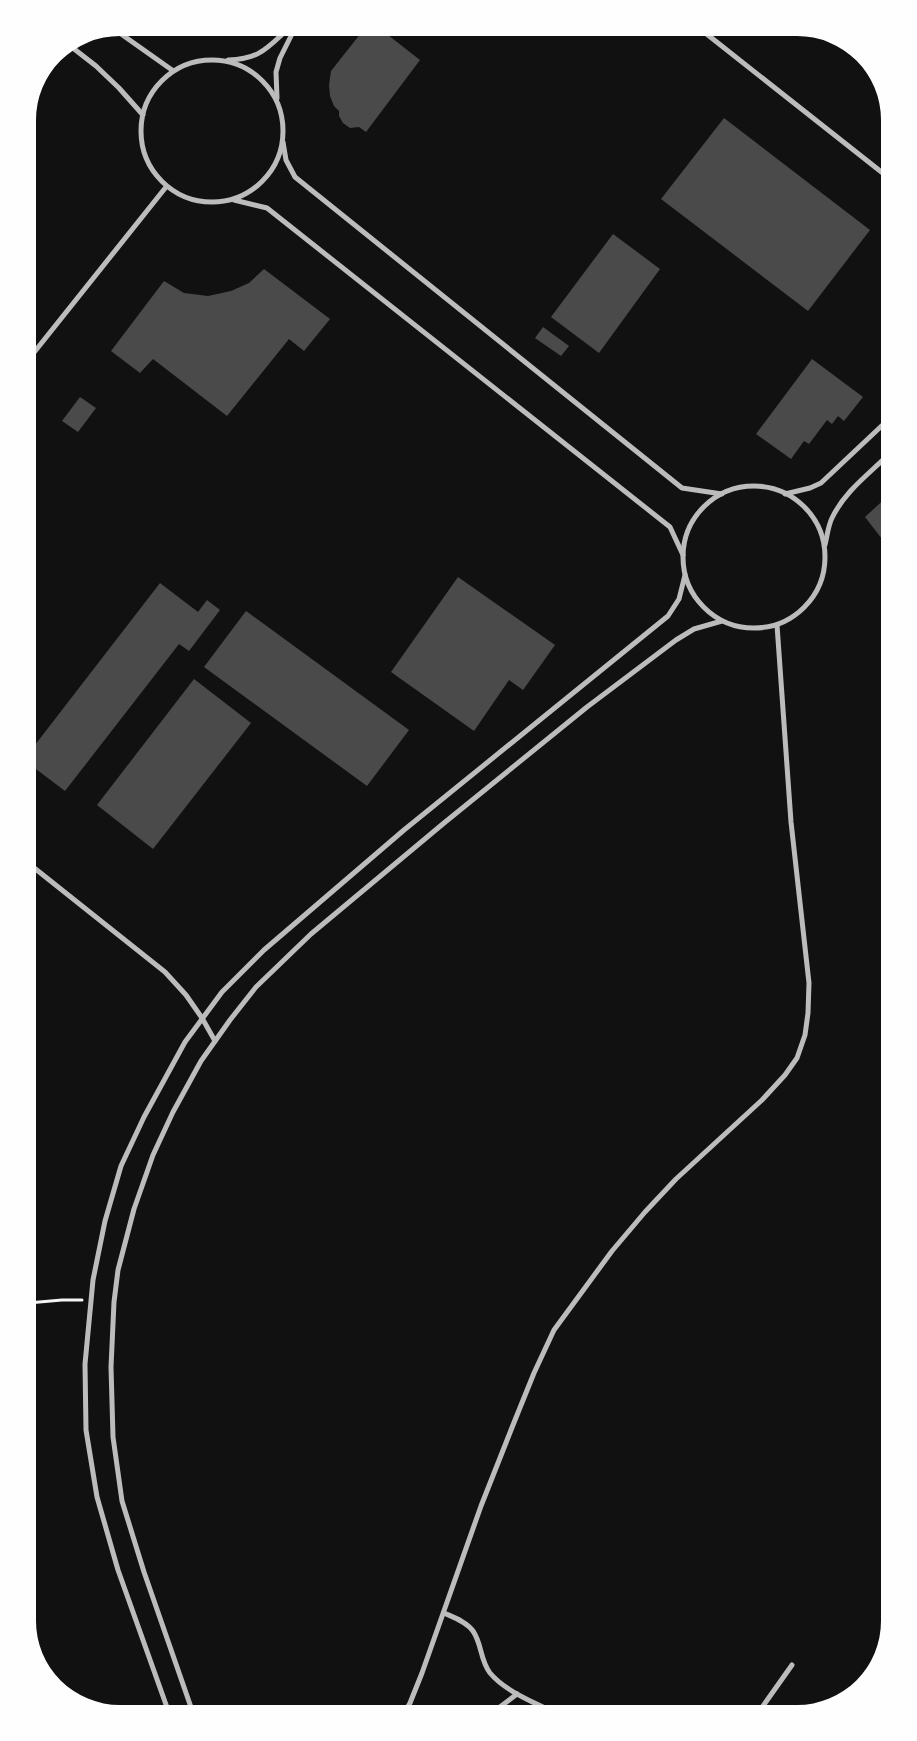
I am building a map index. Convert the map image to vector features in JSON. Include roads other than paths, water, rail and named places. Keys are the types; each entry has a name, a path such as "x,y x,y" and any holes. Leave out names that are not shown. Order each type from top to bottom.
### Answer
{"street":[{"path":"124,36 172,70"},
{"path":"280,36 253,57 245,59 204,60 172,70 159,82 145,104 142,115 141,144 152,172 166,187 182,197 212,203 234,200 248,193 266,178 278,160 283,142"},
{"path":"291,36 280,58 276,72 277,99 283,120 283,142 286,160 295,177 682,488 722,494"},
{"path":"709,36 881,171"},
{"path":"75,50 119,88 142,115"},
{"path":"225,60 247,68 266,83 277,99"},
{"path":"36,350 166,187"},
{"path":"234,200 267,208 670,527 683,555"},
{"path":"785,494 810,488 820,483 881,427"},
{"path":"824,546 831,520 845,497 855,485 881,462"},
{"path":"764,487 785,494 799,503 811,515 820,530 824,546 825,566 820,585 809,602 795,616 777,625 758,628 740,627 722,621 706,609 693,594 686,575 683,555 686,533 695,518 707,504 722,494 743,488 764,487"},
{"path":"167,1705 118,1570 97,1497 86,1430 84,1364 90,1300 105,1221 121,1166 167,1073 185,1042 222,992 264,950 404,830 668,616 679,600 686,575"},
{"path":"190,1705 144,1572 122,1500 113,1437 111,1368 114,1302 118,1270 134,1209 153,1156 173,1112 201,1062 256,987 311,934 587,707 676,640 694,629 722,621"},
{"path":"408,1705 419,1681 481,1506 534,1373 554,1330 612,1251 645,1212 676,1179 762,1100 785,1075 797,1058 805,1036 809,983 791,822 777,625"},
{"path":"36,869 165,972 186,995 215,1041"},
{"path":"444,1612 463,1622 472,1630 484,1664 500,1683 539,1705"},
{"path":"764,1705 792,1665"},
{"path":"503,1705 518,1694"}]}
